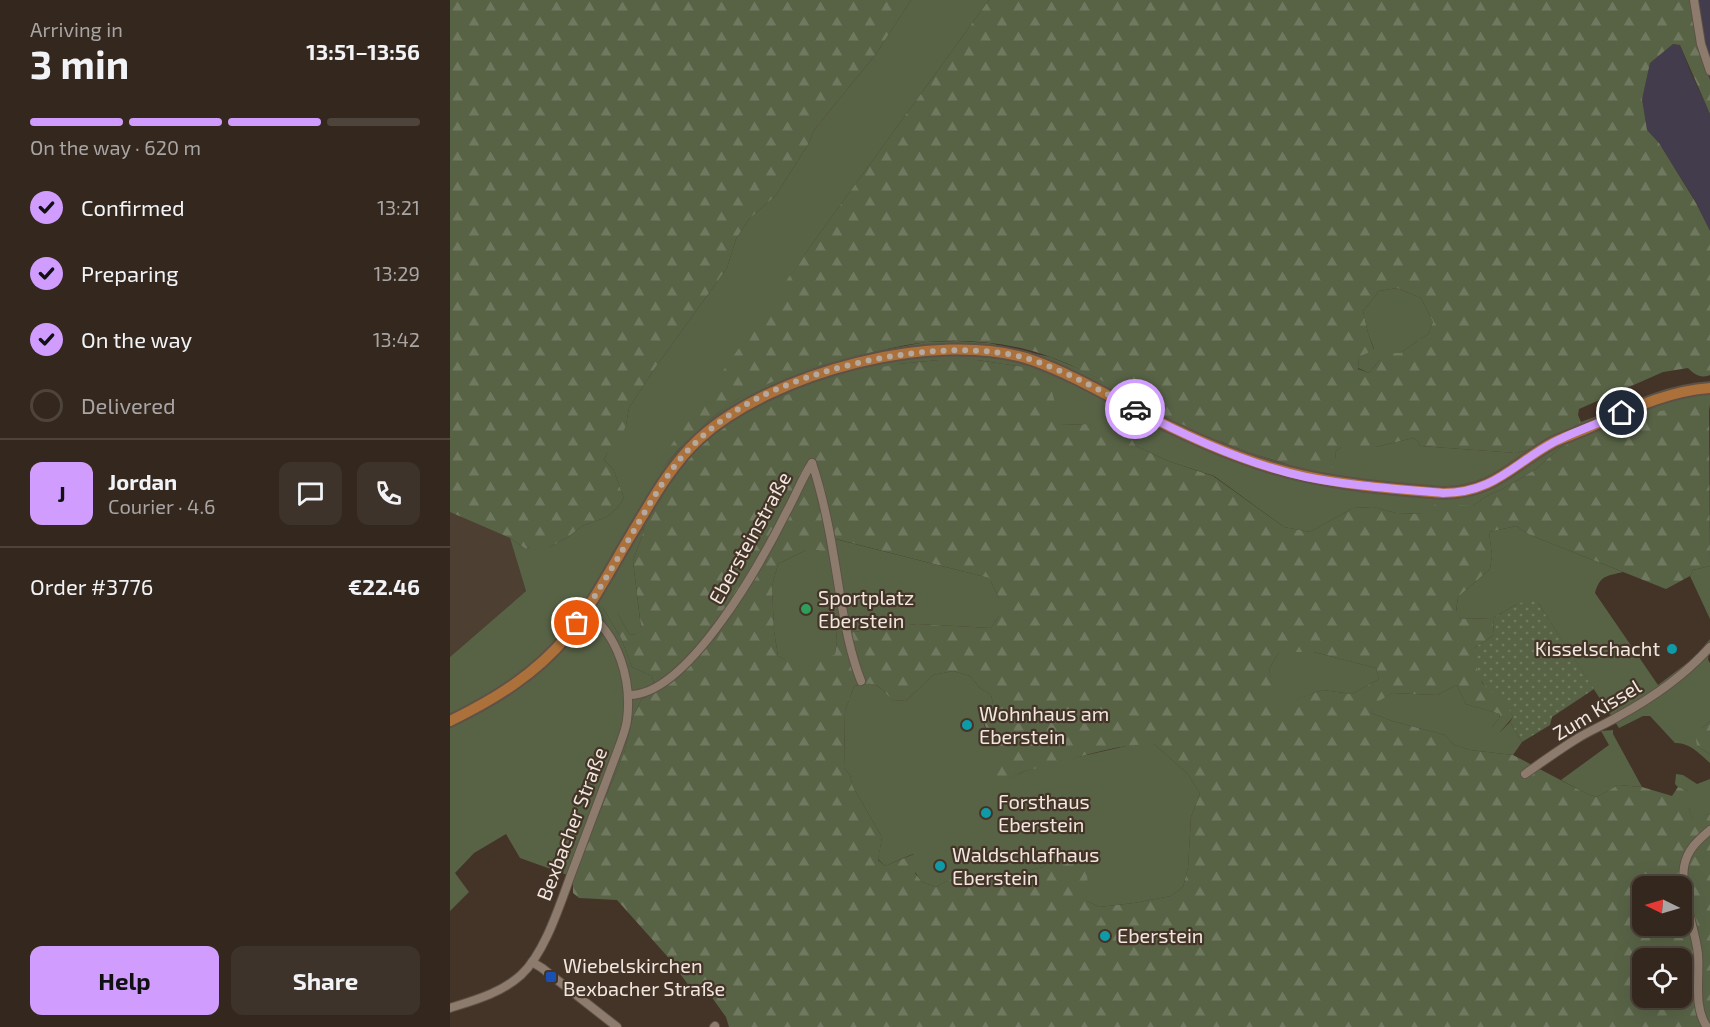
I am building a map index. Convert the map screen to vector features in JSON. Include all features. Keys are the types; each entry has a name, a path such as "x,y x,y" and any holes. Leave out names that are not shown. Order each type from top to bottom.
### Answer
{"main road":[{"path":"450,721 484,704 519,681 552,653 585,611 668,476 686,453 716,425 759,398 785,386 847,366 894,356 943,351 977,350 1001,353 1028,359 1061,371 1195,439 1249,460 1305,476 1368,486 1443,493 1456,493 1488,484 1562,438 1658,399 1710,388"}],"street":[{"path":"1694,0 1701,44 1710,71"},
{"name":"Ebersteinstraße","path":"628,694 648,692 660,685 686,664 707,640 730,611 812,463 824,507 847,631 861,680"},
{"name":"Bexbacher Straße","path":"450,1008 501,989 521,974 532,962 548,932 619,747 627,722 626,678 612,641 595,618 585,611"},
{"name":"Zum Kissel","path":"1525,774 1579,737 1621,716 1653,696 1698,660 1710,647"},
{"path":"1707,1027 1699,1009 1697,951 1684,888 1684,866 1693,845 1710,830"},
{"path":"532,962 617,1027"}],"shaded area":[{"path":"1690,0 1710,0 1710,80 1698,45"},
{"path":"1673,44 1680,45 1710,114 1710,231 1696,202 1659,143 1647,130 1642,98 1650,63"},
{"path":"450,512 510,538 526,591 450,657"}],"green space":[{"path":"450,0 911,0 876,54 814,130 809,143 776,195 749,219 736,239 727,268 629,408 626,425 617,448 607,453 604,460 613,469 624,498 607,517 582,526 550,547 526,549 510,538 450,512"},
{"path":"911,0 989,0 812,244 648,484 696,430 727,406 759,386 841,358 926,342 989,343 1050,357 1082,370 1224,443 1298,468 1336,459 1335,452 1341,447 1376,447 1413,438 1420,446 1517,453 1531,449 1581,422 1653,395 1705,382 1710,382 1710,411 1709,404 1628,418 1560,448 1536,469 1473,506 1423,514 1396,513 1374,507 1353,508 1310,532 1284,527 1214,476 1168,461 1136,446 1132,439 1089,424 1061,425 1017,366 977,360 939,360 898,364 671,477 645,523 633,561 641,628 635,635 629,634 618,614 603,608 621,638 632,667 652,676 656,691 641,700 633,717 624,753 573,877 520,858 506,834 474,853 455,873 469,892 450,911 450,657 526,591 510,538 526,549 550,547 582,526 607,517 618,507 624,498 613,469 604,460 626,425 629,408 727,268 736,239 749,219 776,195 809,143 814,130 876,54"},
{"path":"989,0 1690,0 1698,45 1710,80 1710,114 1680,45 1673,44 1650,63 1642,99 1647,130 1659,143 1696,203 1710,231 1710,375 1698,375 1688,368 1663,372 1579,409 1578,415 1581,422 1531,449 1517,453 1420,446 1413,438 1376,447 1341,447 1335,452 1336,459 1333,467 1320,470 1306,469 1252,453 1210,437 1083,371 1053,358 1007,345 975,341 943,341 905,345 832,361 762,386 729,405 706,422 649,484 646,481 812,244","holes":["1397,288 1421,298 1433,322 1428,334 1400,353 1393,353 1379,361 1369,373 1358,369 1359,357 1374,350 1363,311 1379,291"]},
{"path":"1397,288 1421,298 1433,322 1428,334 1400,353 1379,361 1369,373 1358,368 1359,357 1374,349 1363,311 1379,291"},
{"path":"939,360 977,360 1047,373 1061,425 1089,424 1119,429 1132,439 1136,446 1168,461 1213,476 1284,527 1310,532 1353,508 1374,507 1396,513 1423,514 1436,504 1473,506 1536,469 1560,448 1596,430 1628,418 1698,403 1709,404 1710,566 1693,570 1690,576 1666,589 1530,535 1516,526 1489,532 1492,555 1490,569 1458,597 1456,611 1461,619 1493,618 1494,635 1474,648 1482,683 1508,706 1513,717 1500,732 1493,732 1492,727 1500,714 1466,704 1457,685 1437,695 1392,693 1373,705 1371,713 1445,735 1454,745 1470,750 1513,755 1597,797 1618,785 1642,787 1672,796 1678,787 1689,791 1689,808 1693,821 1710,813 1710,1027 729,1027 726,1017 708,992 695,994 667,956 617,900 579,898 573,893 573,877 624,753 633,717 641,700 656,691 652,676 632,667 621,638 603,608 609,602 629,634 635,635 641,627 633,561 645,523 671,477 705,442 732,421 784,396 847,374 898,364","holes":["836,539 989,578 999,598 999,616 991,628 917,624 845,633 841,628 836,630 835,654 822,660 785,660 778,656 774,631 772,586 778,564 806,550 819,550 829,562 838,559","1279,652 1314,652 1376,668 1379,679 1352,694 1323,690 1277,706 1269,669","953,671 970,676 980,688 991,695 993,703 987,710 984,723 994,750 986,783 1001,783 1025,771 1100,751 1154,744 1188,774 1200,794 1191,817 1188,868 1183,887 1171,896 1099,907 1087,901 1085,871 1076,859 1060,845 1050,847 1049,861 1043,867 985,881 951,879 936,887 922,882 915,873 922,855 919,852 885,866 878,860 882,837 853,787 850,775 844,768 845,711 854,686 876,685 892,700 906,701 933,675"]},
{"path":"1516,526 1530,535 1623,572 1602,580 1595,593 1658,685 1695,657 1710,639 1708,660 1710,663 1710,721 1702,728 1697,746 1710,754 1710,763 1690,747 1675,743 1650,716 1643,716 1619,728 1538,603 1517,604 1493,618 1461,619 1456,612 1458,597 1490,569 1492,555 1489,532"},
{"path":"835,539 989,578 999,598 999,616 991,628 917,624 845,633 836,630 835,654 822,661 785,660 778,656 774,631 772,586 778,564 806,550 819,550"},
{"path":"1710,566 1710,619 1690,576 1693,570"},
{"path":"1530,600 1538,603 1594,689 1552,717 1550,725 1522,742 1510,722 1513,717 1504,703 1484,685 1477,667 1474,648 1494,635 1493,618 1517,604"},
{"path":"1279,652 1314,652 1376,668 1379,679 1352,694 1323,690 1276,707 1269,669"},
{"path":"953,671 970,676 980,688 991,695 993,703 984,725 995,748 993,758 1002,782 1025,771 1135,744 1154,744 1188,774 1200,794 1191,817 1188,868 1183,887 1171,896 1099,907 1087,901 1087,877 1049,855 1050,861 1043,867 985,881 951,879 936,887 922,882 915,872 921,855 913,854 885,866 878,859 882,837 853,787 850,775 844,768 845,711 854,686 876,685 892,700 906,701 933,675"},
{"path":"1457,685 1466,704 1500,714 1492,727 1500,732 1510,722 1522,742 1513,755 1470,750 1454,745 1445,735 1371,713 1372,705 1392,693 1437,695"},
{"path":"1710,721 1710,754 1697,746 1696,739 1702,728"},
{"path":"1613,730 1613,734 1642,787 1618,785 1597,797 1561,780 1609,745 1601,731"},
{"path":"1676,774 1683,775 1697,784 1710,779 1710,813 1693,822 1689,808 1689,791 1675,784"}],"way so far":[{"path":"577,623 657,492 680,459 699,439 735,411 785,386 847,366 894,356 923,352 977,350 1028,359 1061,371 1135,409"}],"place":[{"name":"Sportplatz Eberstein","path":"806,609"},
{"name":"Kisselschacht","path":"1672,649"},
{"name":"Wohnhaus am Eberstein","path":"967,725"},
{"name":"Forsthaus Eberstein","path":"986,813"},
{"name":"Waldschlafhaus Eberstein","path":"940,866"},
{"name":"Eberstein","path":"1105,936"},
{"name":"Wiebelskirchen Bexbacher Straße","path":"551,977"}],"route":[{"path":"1135,409 1216,448 1275,468 1334,482 1443,493 1456,493 1488,484 1552,443 1622,413"}]}
